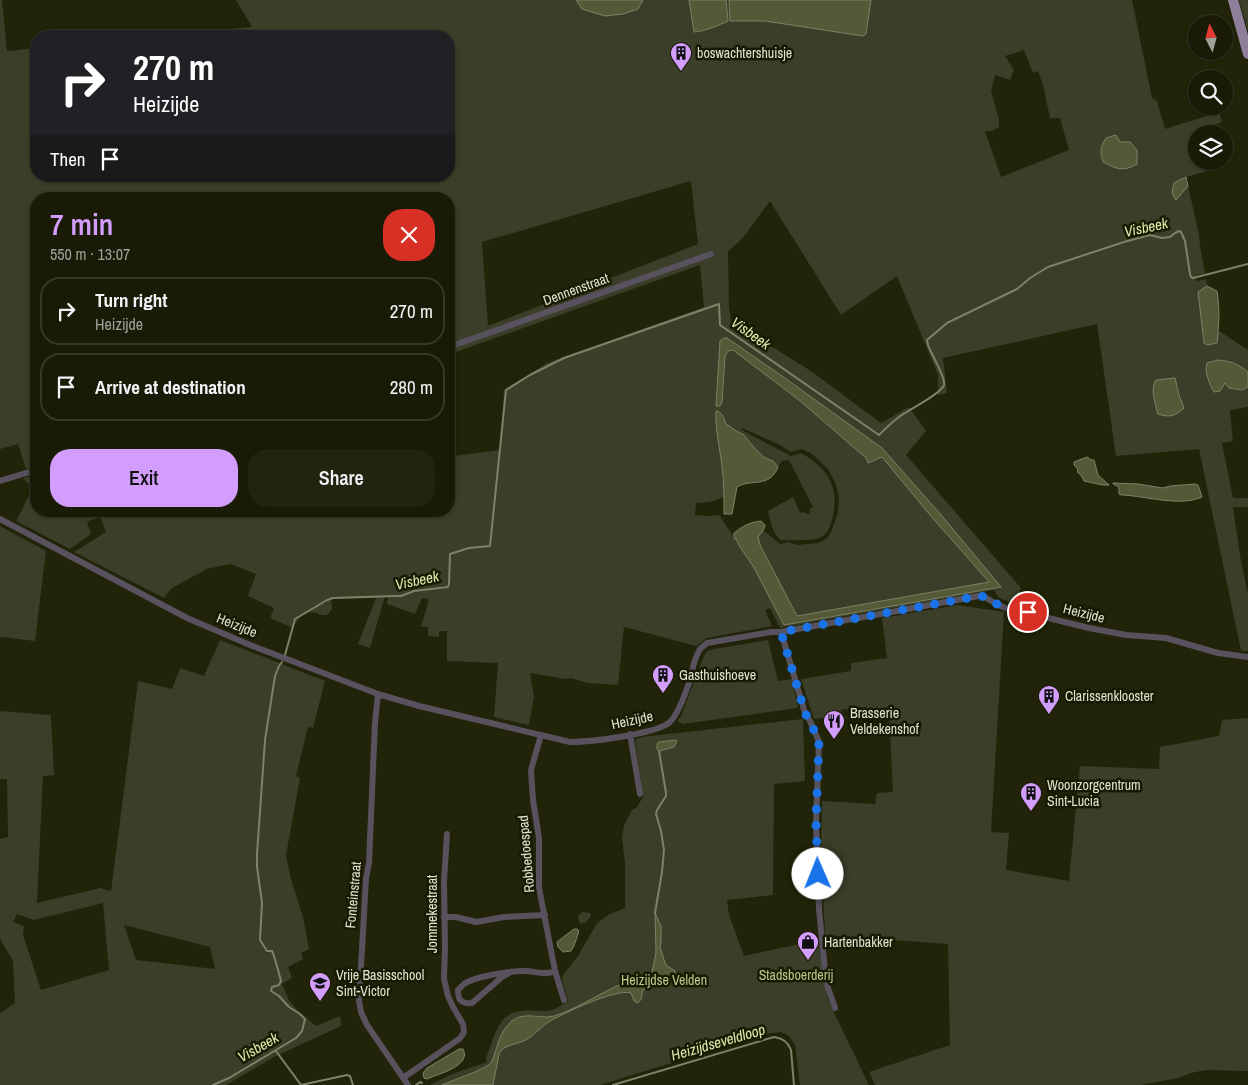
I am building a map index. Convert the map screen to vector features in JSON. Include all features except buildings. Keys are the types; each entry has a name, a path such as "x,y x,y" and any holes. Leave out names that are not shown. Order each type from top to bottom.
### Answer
{"main road":[{"path":"1233,0 1248,54"}],"street":[{"name":"Dennenstraat","path":"455,346 711,254"},
{"path":"0,481 30,472"},
{"name":"Heizijde","path":"0,519 187,618 250,645 378,694 419,706 570,742 584,742 658,729 666,724 674,718 689,683 699,650 707,643 770,632 781,632 983,596 998,605 1016,612 1028,612 1089,628 1126,635 1166,638 1218,653 1248,657"},
{"path":"781,632 805,713 819,742 816,822 818,909 824,971 835,1008"},
{"name":"Fonteinstraat","path":"378,694 359,1001 364,1020 408,1085"},
{"path":"630,734 640,794"},
{"name":"Robbedoespad","path":"541,735 530,770 539,838 540,888 555,971 564,1000"},
{"name":"Jommekestraat","path":"403,1078 459,1039 464,1032 463,1024 452,1007 444,979 444,881 447,834"},
{"path":"444,917 456,917 476,922 504,917 546,915"},
{"path":"511,972 502,977 472,1003 460,1001 458,990 464,984 489,976 511,972 524,971 551,973 555,971"}],"green space":[{"path":"0,0 2,0 7,51 30,49 30,182 455,182 455,30 220,30 252,27 236,0 1132,0 1152,98 1157,101 1165,129 1209,115 1220,115 1222,122 1213,125 1188,125 1188,170 1212,170 1186,177 1199,234 1205,273 1195,276 1197,281 1206,279 1216,329 1248,350 1248,407 1230,410 1233,441 1222,443 1233,498 1248,498 1248,507 1233,507 1248,594 1248,651 1241,651 1199,449 1116,456 1097,324 943,358 947,393 938,395 938,375 897,276 841,315 770,201 742,239 728,251 731,321 811,371 881,423 909,407 926,431 906,455 1021,588 1015,605 998,597 994,590 780,628 770,608 765,610 772,626 707,638 696,646 624,627 618,685 587,683 571,678 565,679 530,673 534,697 529,725 494,717 498,663 447,661 447,631 439,631 439,637 428,636 428,627 421,627 429,599 422,598 415,614 387,604 388,597 385,596 370,648 358,644 376,598 331,599 332,609 327,615 308,612 300,618 293,628 270,618 274,608 248,596 256,574 230,564 207,569 172,588 164,598 74,552 106,532 100,517 455,517 455,456 500,450 504,390 547,363 704,307 700,265 455,352 455,192 30,192 30,468 26,469 18,444 0,449","holes":["1024,50 1033,73 1038,71 1050,118 1060,118 1069,150 1001,177 985,131 992,131 999,127 999,120 991,91 995,75 1010,80 1014,70 1005,56","691,181 698,244 488,326 482,242","724,338 782,376 882,448 1001,587 784,625 753,566 719,515 695,515 696,503 710,502 724,497 722,467 725,423 744,435 756,450 765,458 773,461 778,467 782,461 789,460 813,507 810,509 810,513 800,513 793,497 768,511 774,531 781,540 809,540 819,538 825,534 833,516 834,505 834,495 829,478 818,465 801,453 791,456 740,429 742,428 780,445 791,452 802,449 812,454 828,469 835,482 839,496 838,513 831,532 823,541 797,545 788,542 780,544 763,530 758,537 760,545 797,616 989,582 930,515 882,456 868,463 866,458 799,400 733,350 728,351 725,356 722,402"]},
{"path":"1239,0 1248,0 1248,31"},
{"path":"30,476 30,485 23,478"},
{"path":"30,494 30,517 100,517 87,522 91,534 70,549 16,521"},
{"path":"0,526 46,551 35,641 1,637 0,639"},
{"path":"958,605 1004,612 991,832 1009,833 1006,870 1069,881 1080,766 1159,769 1160,747 1219,736 1222,720 1248,718 1248,1071 1206,1070 1141,1085 875,1085 869,1072 950,1045 948,944 825,935 821,849 822,801 875,804 877,793 893,792 889,710 867,713 866,707 841,710 841,716 814,719 801,679 851,671 851,663 887,658 882,618"},
{"path":"220,640 325,681 313,728 308,727 296,776 300,778 286,855 291,879 303,917 309,949 301,953 303,959 288,967 292,978 282,984 289,1000 296,1009 316,1026 340,1016 341,1026 276,1056 226,1085 0,1085 0,1013 15,1003 13,961 0,939 0,839 8,837 7,779 0,779 0,711 51,715 54,775 43,776 37,903 100,888 111,891 138,681 172,689 180,668 204,676","holes":["103,903 109,970 41,990 23,935 24,926 13,922 17,914 34,920","124,925 210,947 215,969 136,960"]},
{"path":"768,640 778,681 792,679 798,708 683,724 677,721 681,716 707,651"},
{"name":"Heizijdse Velden","path":"803,719 805,781 774,784 773,895 727,900 729,915 744,956 818,940 829,1002 869,1085 800,1085 795,1045 789,1036 781,1032 765,1034 600,1085 430,1085 452,1074 487,1062 486,1058 495,1034 499,1025 506,1017 522,1011 549,1011 568,1001 562,979 563,975 578,956 597,923 608,915 625,908 625,863 622,838 624,825 632,810 637,807 643,797 635,740 642,737"},
{"path":"583,912 590,913 591,916 586,922 580,923 578,918"}],"shaded area":[{"path":"576,0 643,0 638,9 623,14 605,16 582,9"},
{"path":"689,0 726,0 728,21 706,30 694,32"},
{"path":"729,0 871,0 866,34 863,36 765,21 730,21"},
{"path":"1116,135 1120,142 1130,142 1137,150 1137,164 1120,169 1103,162 1101,152 1103,144 1106,138"},
{"path":"1186,177 1188,186 1176,200 1172,193 1174,183"},
{"path":"1207,286 1217,291 1219,317 1217,343 1207,345 1204,343 1198,292"},
{"path":"727,338 782,376 882,448 1001,587 784,625 753,566 734,537 734,533 750,523 761,521 765,525 758,537 760,545 797,616 989,582 882,457 868,463 866,458 799,400 733,350 728,351 725,356 722,402 720,406 716,406 720,341"},
{"path":"1218,360 1234,363 1248,372 1248,387 1242,390 1229,388 1225,383 1220,391 1214,392 1210,385 1206,366 1207,363"},
{"path":"1175,378 1184,408 1172,416 1158,414 1154,395 1154,383 1156,380"},
{"path":"716,411 722,415 725,423 744,435 756,450 765,458 773,461 778,467 774,474 765,481 743,484 737,487 732,514 724,514 723,478"},
{"path":"1087,457 1094,460 1098,475 1109,485 1084,481 1078,473 1074,462"},
{"path":"1113,483 1163,488 1195,484 1198,485 1202,497 1193,500 1173,501 1122,495 1119,494 1119,487"},
{"path":"676,740 674,747 659,751 657,749 659,742"},
{"path":"655,913 661,926 660,947 665,963 675,971 675,977 668,980 658,976 654,983 643,990 641,999 637,1003 634,1001 631,993 624,992 602,998 554,1019 526,1040 504,1048 499,1054 493,1085 442,1085 476,1072 492,1062 499,1040 505,1029 517,1018 523,1016 552,1017 616,986 639,980 652,972 656,953"},
{"path":"574,929 579,931 574,946 571,951 563,952 558,947 557,942"},
{"path":"459,1049 463,1049 464,1055 463,1060 458,1065 439,1075 427,1079 424,1078 423,1073 427,1068"}],"waterway":[{"name":"Visbeek","path":"285,655 295,619 327,600 333,598 401,596 414,591 448,587 450,554 469,548 490,546 506,390 530,375 564,358 719,304 720,325 879,435 896,419 942,389 944,385 943,377 927,340 947,323 1017,289 1048,267 1124,242 1150,235 1162,238 1170,237 1179,231 1185,241 1190,274 1193,278 1248,264"},
{"name":"Visbeek","path":"213,1085 229,1078 296,1038 302,1031 305,1019 271,991 272,987 279,985 281,981 272,951 267,951 260,940 262,903 257,854 265,740 275,676 282,662"},
{"path":"655,913 664,850 656,814 666,796 659,751"},
{"name":"Heizijdseveldloop","path":"613,1085 774,1037 785,1041 791,1050 794,1085"},
{"path":"276,1051 301,1085 347,1075 350,1076 353,1085"},
{"name":"Heizijdseveldloop","path":"416,1085 420,1082 422,1083"}],"place":[{"name":"boswachtershuisje","path":"681,72"},
{"name":"Gasthuishoeve","path":"663,694"},
{"name":"Clarissenklooster","path":"1049,715"},
{"name":"Brasserie Veldekenshof","path":"834,740"},
{"name":"Woonzorgcentrum Sint-Lucia","path":"1031,812"},
{"name":"Hartenbakker","path":"808,961"},
{"name":"Vrije Basisschool Sint-Victor","path":"320,1002"}],"route":[{"path":"818,874 816,822 819,742 805,713 781,632 979,596 983,596 998,605 1016,612 1028,612"}],"park label":[{"name":"Stadsboerderij","path":"796,975"}]}
